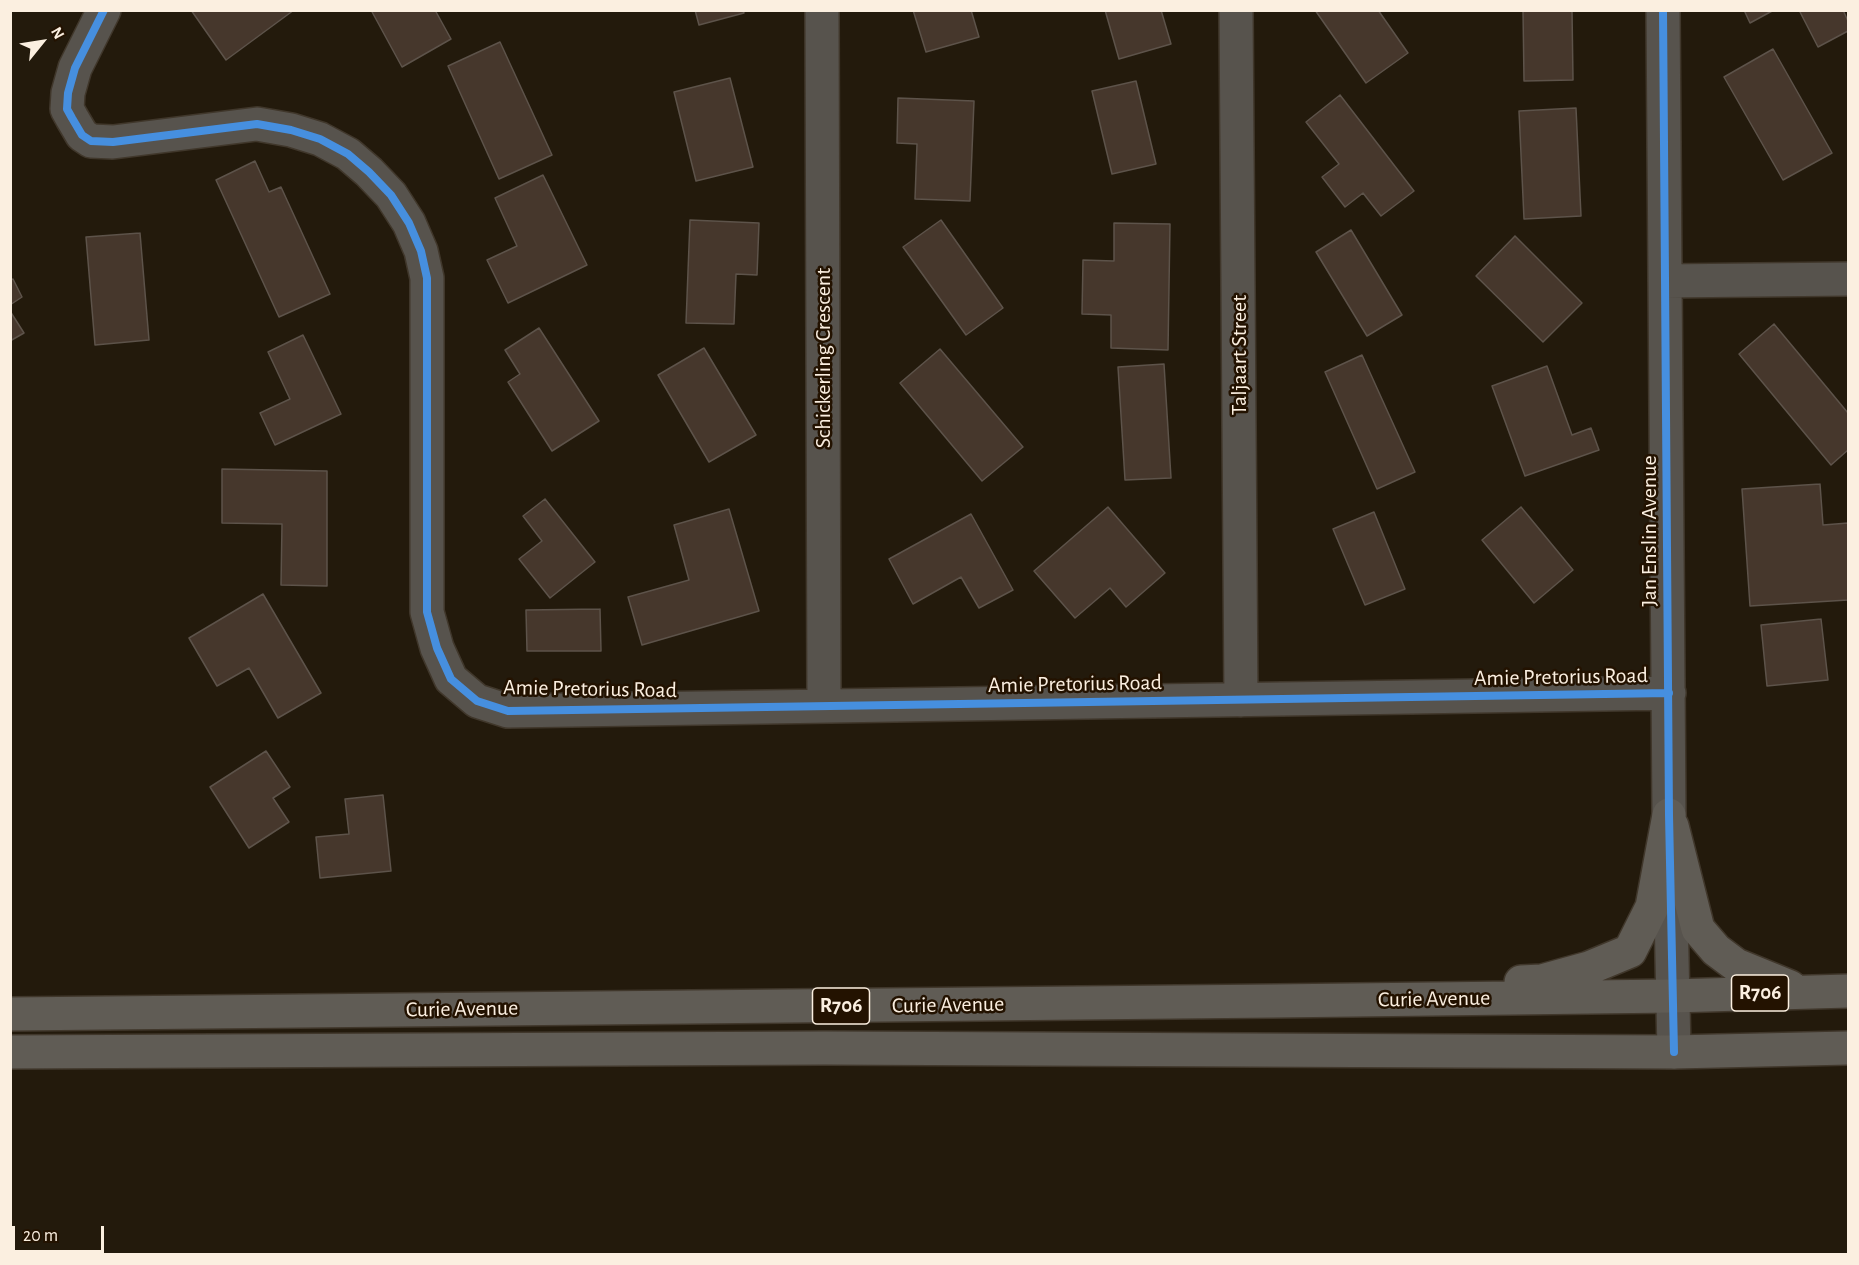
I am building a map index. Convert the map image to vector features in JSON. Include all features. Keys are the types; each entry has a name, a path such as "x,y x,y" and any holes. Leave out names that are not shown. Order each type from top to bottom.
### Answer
{"main road":[{"path":"1670,815 1698,929 1716,950 1736,965 1793,988 1848,990"},
{"path":"1274,1001 1362,989 1542,981 1589,968 1630,951 1652,907 1670,815"},
{"name":"Curie Avenue","path":"10,1014 1672,996 1848,990"},
{"name":"Curie Avenue","path":"10,1052 813,1048 1674,1052 1848,1048"}],"street":[{"name":"Amie Pretorius Road","path":"104,10 75,68 68,93 68,109 76,128 82,135 91,141 113,142 257,124 291,130 320,139 348,154 369,171 391,195 409,223 421,251 427,278 428,612 436,648 451,679 477,701 508,711 1669,693"},
{"name":"Schickerling Crescent","path":"822,10 824,706"},
{"name":"Taljaart Street","path":"1236,10 1241,700"},
{"name":"Jan Enslin Avenue","path":"1663,10 1674,1052"},
{"path":"1665,281 1848,279"}],"building":[{"path":"191,10 294,10 226,60"},
{"path":"371,10 435,10 451,39 402,67"},
{"path":"695,10 743,10 744,13 699,25"},
{"path":"913,10 971,10 979,37 926,52"},
{"path":"1105,10 1161,10 1171,44 1119,59"},
{"path":"1315,10 1378,10 1408,53 1366,83"},
{"path":"1523,10 1572,10 1573,80 1524,81"},
{"path":"1744,10 1774,10 1750,23"},
{"path":"1799,10 1843,10 1848,21 1848,31 1818,47"},
{"path":"500,42 552,155 499,179 448,66"},
{"path":"1773,49 1832,153 1783,180 1724,77"},
{"path":"730,78 753,167 696,181 674,92"},
{"path":"1136,81 1156,164 1112,174 1092,91"},
{"path":"1340,95 1414,191 1381,216 1363,193 1345,207 1322,177 1339,164 1306,122"},
{"path":"898,98 974,101 970,201 915,199 917,144 897,143"},
{"path":"1576,108 1581,216 1524,219 1519,111"},
{"path":"255,161 269,192 281,187 330,294 279,317 216,180"},
{"path":"543,175 587,265 508,303 487,260 517,246 495,198"},
{"path":"690,220 759,223 757,275 736,274 734,324 686,323"},
{"path":"941,220 1003,308 966,335 903,247"},
{"path":"1114,223 1170,224 1168,350 1111,348 1111,315 1082,314 1083,260 1114,261"},
{"path":"1351,230 1402,315 1367,336 1316,252"},
{"path":"140,233 149,340 95,345 86,237"},
{"path":"1515,236 1582,303 1543,342 1476,276"},
{"path":"13,279 22,297 10,305 10,280"},
{"path":"10,311 24,333 10,341"},
{"path":"1774,324 1848,413 1848,450 1831,465 1739,354"},
{"path":"539,328 599,421 552,451 508,382 520,374 505,350"},
{"path":"303,335 341,414 275,445 260,413 290,399 268,352"},
{"path":"704,348 756,435 709,462 658,375"},
{"path":"940,349 1023,447 982,481 900,383"},
{"path":"1362,355 1415,472 1377,489 1325,372"},
{"path":"1164,364 1171,478 1125,480 1118,367"},
{"path":"1547,366 1572,435 1591,428 1599,450 1525,476 1492,386"},
{"path":"222,469 327,471 327,586 281,585 282,524 222,523"},
{"path":"1820,484 1823,525 1848,523 1848,600 1750,606 1742,489"},
{"path":"545,499 595,562 550,598 519,559 542,541 523,516"},
{"path":"1108,507 1165,573 1126,607 1110,588 1075,618 1034,571"},
{"path":"1521,507 1573,570 1534,603 1482,540"},
{"path":"729,509 759,611 642,645 628,597 689,580 674,525"},
{"path":"1374,512 1405,589 1365,605 1333,529"},
{"path":"971,514 1013,590 979,608 961,577 913,604 889,559"},
{"path":"263,594 321,693 278,718 249,668 217,686 189,638"},
{"path":"600,609 601,651 527,651 526,610"},
{"path":"1821,619 1828,680 1767,686 1761,625"},
{"path":"266,751 290,787 273,798 289,822 249,848 210,787"},
{"path":"383,795 391,871 320,878 316,837 349,834 345,799"}],"cycle path":[{"path":"104,10 75,68 68,93 67,109 82,135 91,141 113,142 257,124 291,130 320,139 348,154 391,195 409,223 421,251 427,278 427,612 437,648 451,679 477,701 508,711 1669,693"},
{"path":"1663,10 1669,815 1674,1052"}]}
